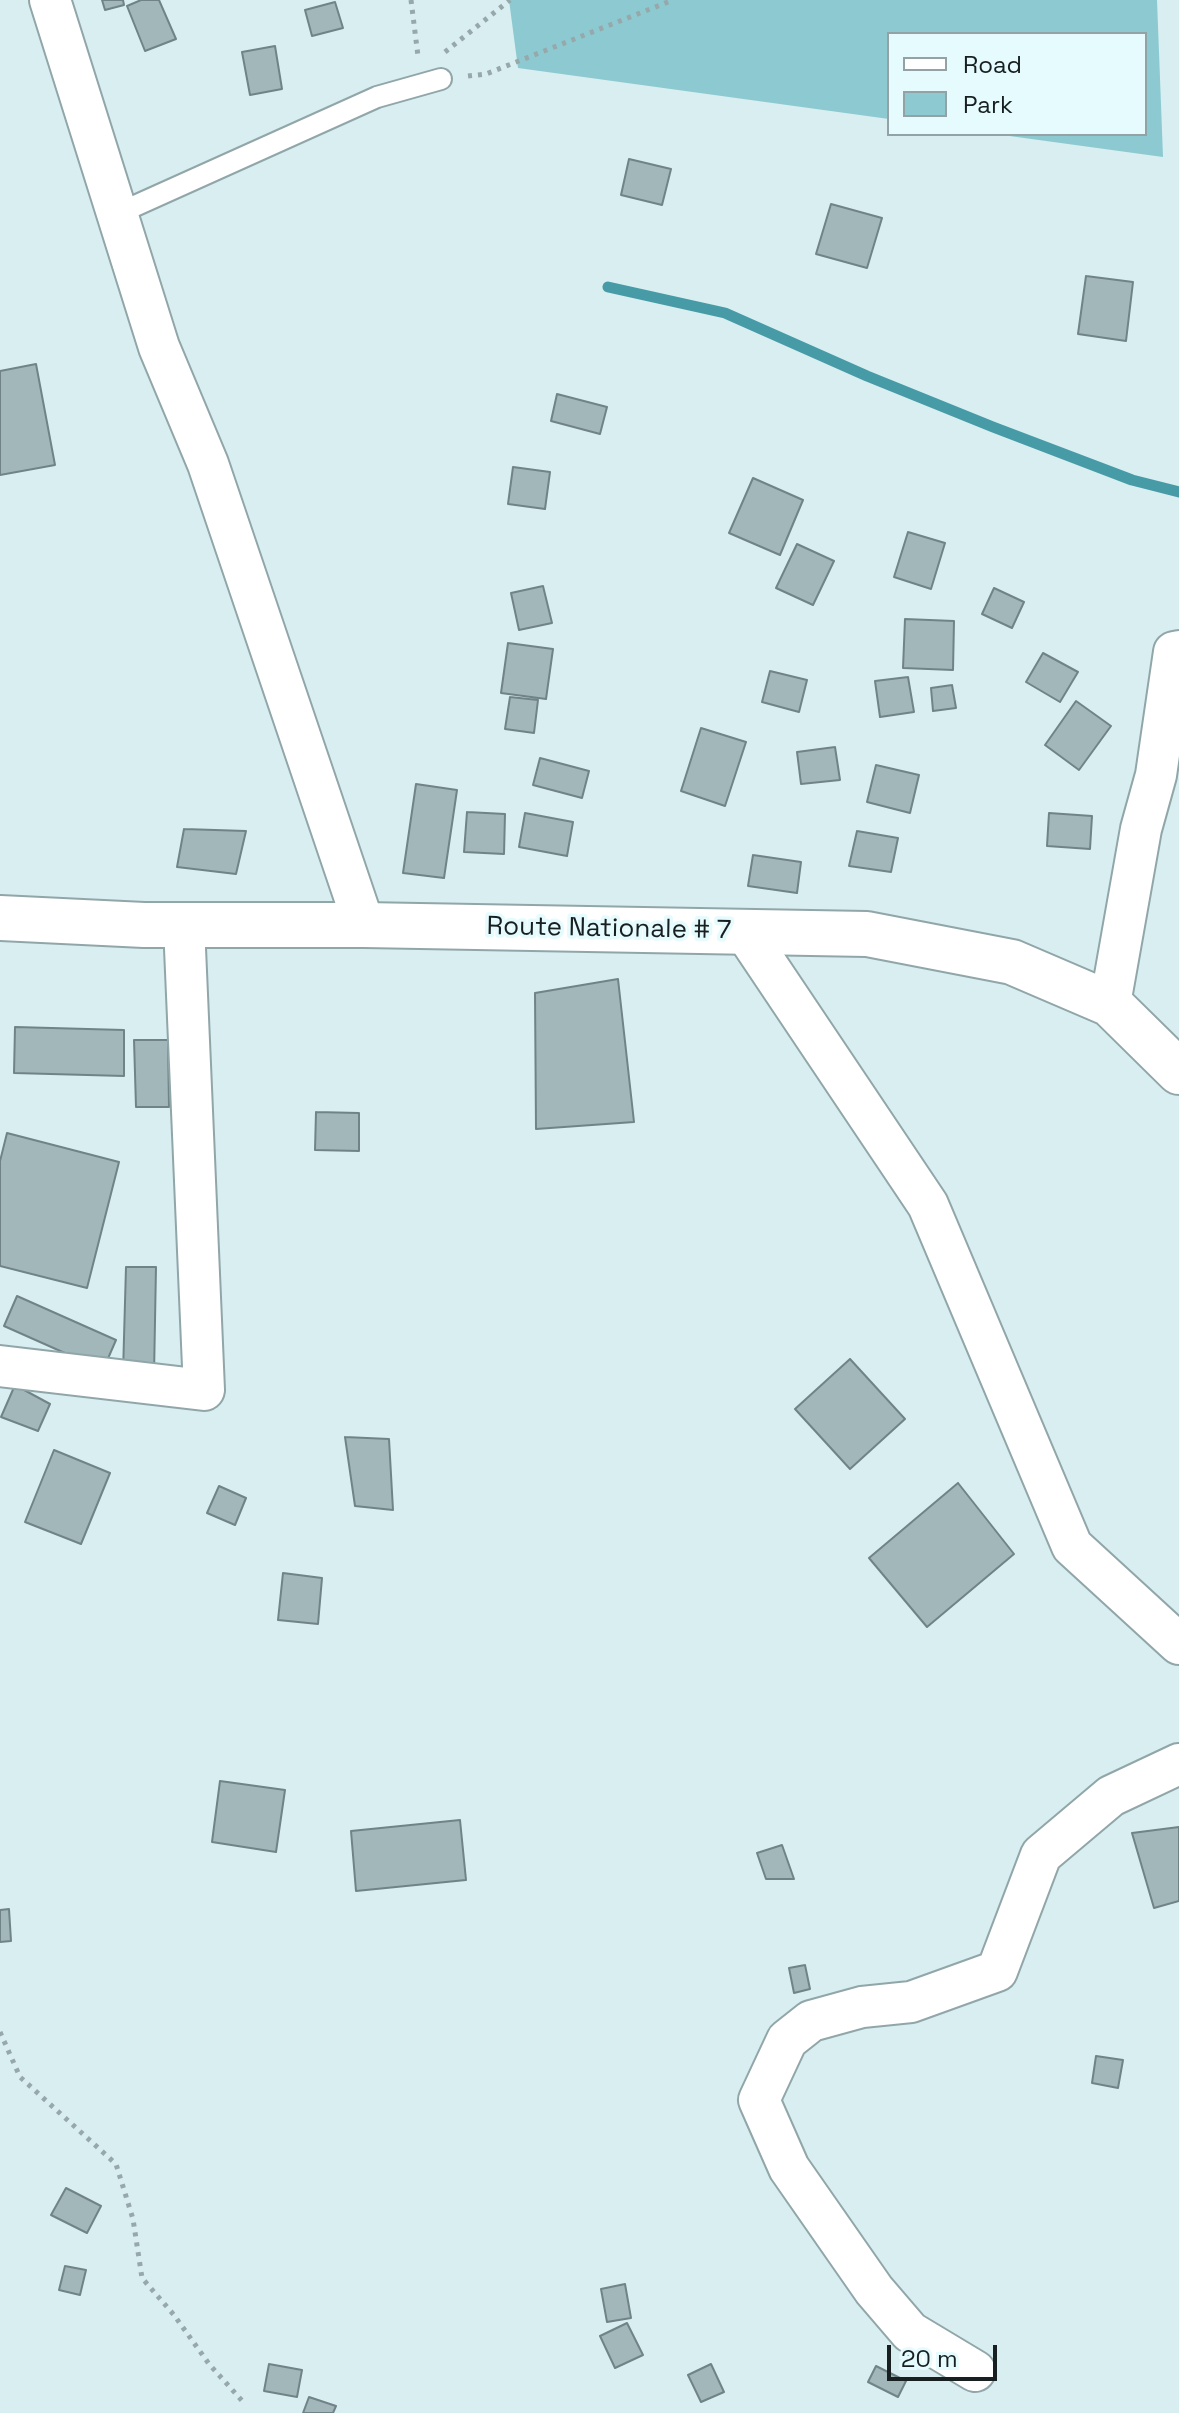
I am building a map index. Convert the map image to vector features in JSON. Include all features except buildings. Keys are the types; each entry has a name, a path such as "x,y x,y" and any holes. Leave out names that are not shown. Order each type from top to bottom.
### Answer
{"main road":[{"name":"Route Nationale # 7","path":"0,918 184,925 867,934 1012,962 1110,1004 1179,1072"}],"street":[{"path":"50,0 159,347 208,464 364,925"},
{"path":"1110,1004 1141,829 1156,775 1174,652 1179,651"},
{"path":"0,1366 204,1390 184,925"},
{"path":"745,932 928,1205 1072,1546 1179,1644"},
{"path":"975,2371 910,2332 874,2290 789,2168 759,2100 787,2040 811,2021 862,2007 911,2002 997,1971 1041,1855 1111,1796 1179,1764"}],"lane":[{"path":"117,214 377,97 441,79"}],"path":[{"path":"411,0 419,69"},
{"path":"441,79 486,74 673,0"},
{"path":"0,2032 20,2077 116,2164 133,2219 142,2278 174,2315 209,2364 245,2404"}],"green space":[{"path":"509,0 1157,0 1163,157 1010,136 1147,136 1147,32 887,32 887,119 518,68"}],"waterway":[{"path":"608,287 725,313 993,427 1132,480 1179,492"}]}
